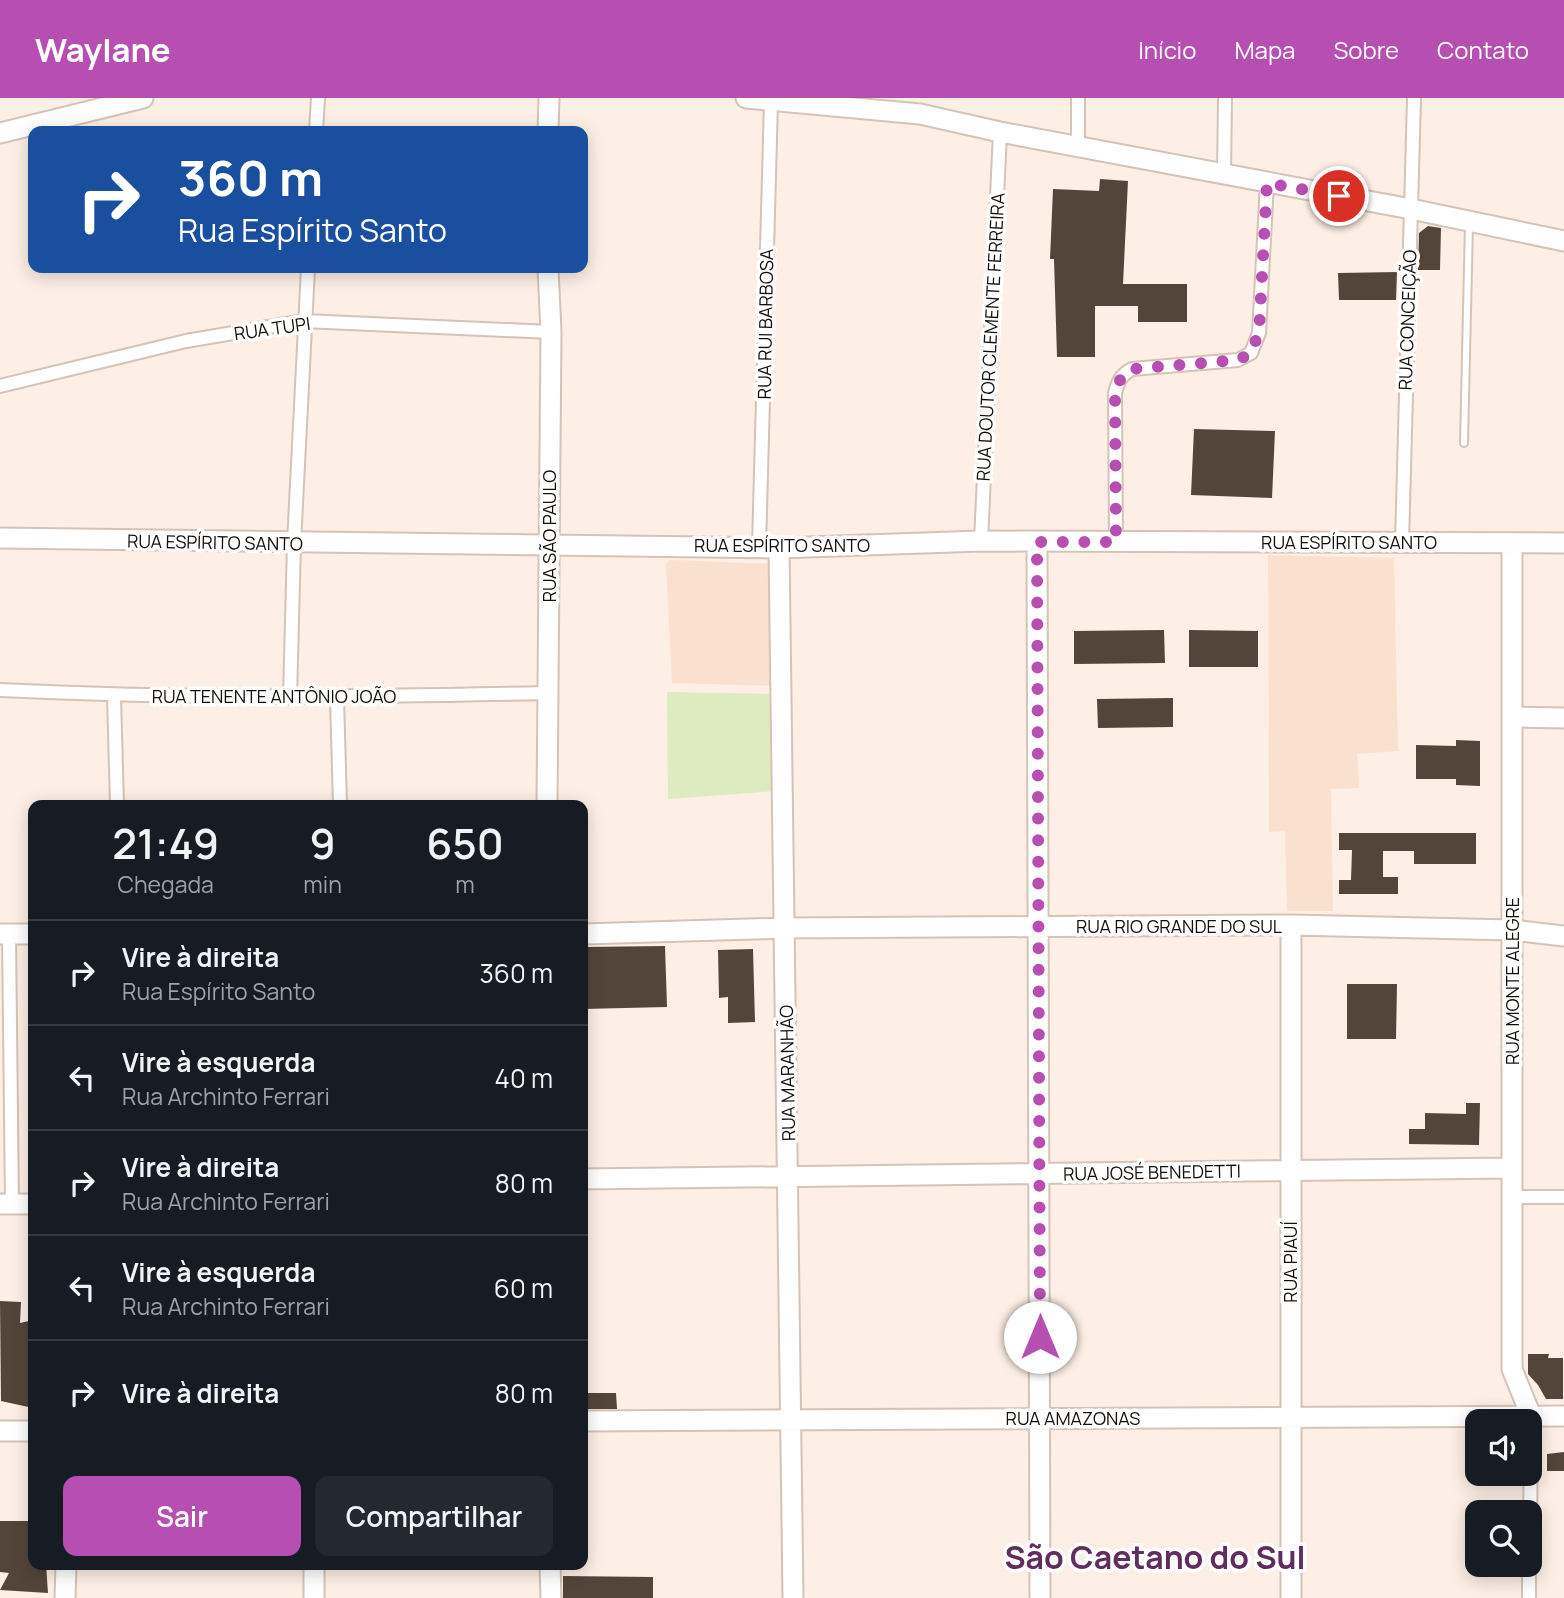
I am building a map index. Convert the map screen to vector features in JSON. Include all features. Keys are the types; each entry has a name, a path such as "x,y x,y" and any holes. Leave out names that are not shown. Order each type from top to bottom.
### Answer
{"street":[{"path":"29,126 143,98"},
{"path":"316,126 318,98"},
{"path":"548,126 549,98"},
{"path":"746,98 920,106 1000,132 1411,209 1564,241"},
{"path":"1078,147 1079,98"},
{"path":"1224,174 1226,98"},
{"name":"RUA CONCEIÇÃO","path":"1402,543 1414,98"},
{"name":"RUA RUI BARBOSA","path":"769,548 771,100"},
{"path":"0,133 28,126"},
{"name":"RUA DOUTOR CLEMENTE FERREIRA","path":"981,541 1000,132"},
{"path":"1116,542 1115,393 1118,382 1122,375 1132,369 1238,360 1251,353 1259,332 1267,183"},
{"path":"290,698 307,273"},
{"name":"RUA SÃO PAULO","path":"547,800 551,332 548,273"},
{"name":"RUA TUPI","path":"0,386 186,341 304,321 551,332"},
{"name":"RUA ESPÍRITO SANTO","path":"0,538 769,548 981,541 1564,543"},
{"path":"1037,542 1040,1598"},
{"name":"RUA MONTE ALEGRE","path":"1512,543 1512,1369 1528,1409"},
{"name":"RUA MARANHÃO","path":"769,548 785,928 793,1598"},
{"name":"RUA TENENTE ANTÔNIO JOÃO","path":"0,690 114,696 290,698 548,693"},
{"path":"114,696 117,800"},
{"path":"337,698 340,800"},
{"path":"1512,718 1564,718"},
{"name":"RUA RIO GRANDE DO SUL","path":"588,933 785,928 1291,925 1512,930 1564,936"},
{"name":"RUA PIAUÍ","path":"1291,925 1291,1598"},
{"path":"28,934 5,934 6,1204 28,1204"},
{"name":"RUA JOSÉ BENEDETTI","path":"588,1179 1512,1168"},
{"path":"1512,1197 1564,1197"},
{"name":"RUA AMAZONAS","path":"588,1422 1465,1416"},
{"name":"RUA AMAZONAS","path":"1542,1416 1564,1416"},
{"path":"0,1431 28,1431"},
{"path":"65,1598 66,1570"},
{"path":"314,1570 314,1598"},
{"path":"550,1570 551,1598"},
{"path":"1529,1577 1529,1598"}],"lane":[{"path":"1464,443 1469,222"}],"shaded area":[{"path":"1268,555 1394,558 1398,751 1357,754 1359,788 1331,789 1333,911 1287,911 1285,831 1269,832"},
{"path":"670,560 773,564 776,686 672,683 666,565"}],"green space":[{"path":"667,692 773,694 777,791 668,799"}],"building":[{"path":"1100,179 1128,181 1123,284 1187,284 1187,322 1138,322 1138,306 1095,306 1095,357 1057,357 1054,259 1050,259 1053,189 1099,191"},
{"path":"1428,226 1441,228 1440,270 1418,270 1419,233"},
{"path":"1397,272 1396,300 1339,300 1338,273"},
{"path":"1194,429 1275,431 1272,498 1191,495"},
{"path":"1164,630 1165,663 1074,664 1074,631"},
{"path":"1189,630 1258,631 1258,667 1189,667"},
{"path":"1173,698 1173,727 1098,728 1097,699"},
{"path":"1456,740 1480,741 1480,786 1456,785 1456,779 1416,779 1416,745 1456,746"},
{"path":"1339,833 1476,833 1476,864 1414,864 1414,851 1383,851 1383,877 1398,877 1398,894 1339,894 1339,880 1351,880 1352,850 1339,850"},
{"path":"665,946 667,1007 588,1009 588,947"},
{"path":"753,949 755,1022 728,1023 728,997 719,998 718,950"},
{"path":"1347,984 1397,984 1396,1039 1347,1039"},
{"path":"1466,1103 1480,1103 1479,1145 1409,1144 1409,1129 1425,1129 1425,1113 1466,1114"},
{"path":"0,1301 21,1302 20,1323 28,1321 28,1407 1,1401"},
{"path":"1528,1354 1549,1354 1548,1358 1563,1358 1563,1399 1546,1399 1528,1374"},
{"path":"588,1393 616,1393 617,1409 588,1409"},
{"path":"1564,1452 1564,1471 1547,1471 1547,1454"},
{"path":"0,1521 28,1521 28,1570 46,1570 48,1593 0,1590 9,1573 0,1572"},
{"path":"563,1576 653,1577 653,1598 563,1598"}],"district":[{"name":"São Caetano do Sul","path":"1155,1557"}],"route":[{"path":"1040,1337 1037,542 1116,542 1115,393 1122,375 1132,369 1238,360 1251,353 1259,332 1267,183 1339,196"}]}
